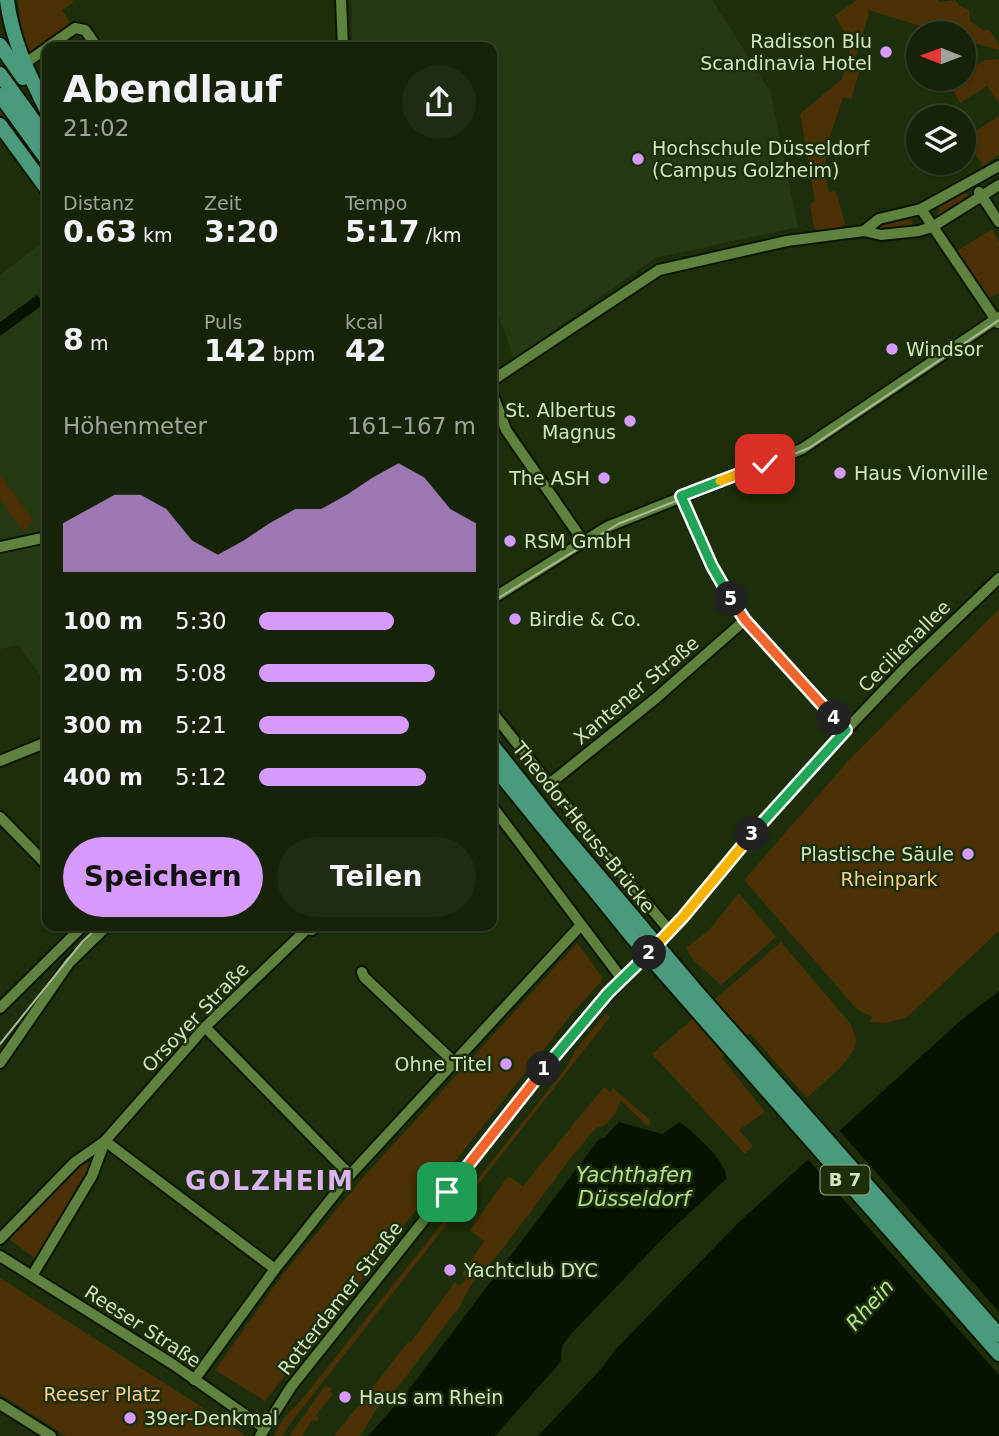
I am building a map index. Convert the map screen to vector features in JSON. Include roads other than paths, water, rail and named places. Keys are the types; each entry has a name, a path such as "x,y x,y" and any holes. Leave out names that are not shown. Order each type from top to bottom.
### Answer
{"main road":[{"path":"7,0 10,24 21,58 42,102"},
{"path":"0,45 42,106"},
{"path":"0,74 42,132"},
{"path":"0,95 42,153"},
{"path":"0,125 42,182"},
{"name":"Theodor-Heuss-Brücke","path":"497,751 696,1001"},
{"name":"Theodor-Heuss-Brücke","path":"497,770 634,939 696,1001"},
{"name":"B 7","path":"696,1001 999,1335"},
{"name":"B 7","path":"696,1001 999,1354"}],"street":[{"path":"1,0 5,21 21,58 42,49"},
{"path":"341,0 343,42"},
{"path":"54,42 75,28 85,30 93,42"},
{"path":"864,231 879,219 921,209 999,166"},
{"path":"972,182 999,222"},
{"path":"497,372 659,270 783,242 864,231 881,235 932,227 999,184"},
{"path":"497,596 583,541 624,519 802,449 998,321 921,209"},
{"path":"497,406 506,430 583,541"},
{"path":"681,496 712,566 745,620 846,730"},
{"path":"0,547 42,538"},
{"name":"Cecilienallee","path":"670,931 846,730 906,667 999,578"},
{"name":"Xantener Straße","path":"548,785 655,699 745,620"},
{"path":"497,719 548,785 670,931"},
{"path":"0,761 42,744"},
{"path":"497,813 622,979"},
{"path":"0,817 42,859"},
{"path":"194,1380 275,1269 350,1175 580,926"},
{"path":"0,1008 78,931"},
{"path":"0,1063 62,973 102,931"},
{"name":"Orsoyer Straße","path":"0,1239 75,1162 105,1141 205,1027 305,931"},
{"name":"Rotterdamer Straße","path":"262,1432 291,1388 556,1054 622,979 670,931"},
{"path":"362,972 363,977 454,1062"},
{"path":"205,1027 350,1175"},
{"path":"105,1141 275,1269"},
{"name":"Orsoyer Straße","path":"32,1276 92,1176 105,1141"},
{"name":"Reeser Straße","path":"0,1256 194,1380 262,1432"},
{"path":"0,1404 51,1436"}],"water":[{"path":"37,295 42,301 42,305 0,336 0,322"},
{"name":"Rhein","path":"999,991 999,1436 538,1436 600,1370 616,1349 738,1223 960,1021"},
{"name":"Yachthafen Düsseldorf","path":"619,1122 662,1134 680,1122 716,1157 722,1165 726,1179 668,1233 571,1334 562,1346 558,1365 495,1436 368,1436 407,1392 599,1139 604,1138"}],"tram line":[{"path":"497,599 618,524 809,448 999,320"},
{"path":"0,1044 94,931"}],"place":[{"name":"Radisson Blu Scandinavia Hotel","path":"886,52"},
{"name":"Hochschule Düsseldorf (Campus Golzheim)","path":"638,159"},
{"name":"Windsor","path":"892,349"},
{"name":"St. Albertus Magnus","path":"630,421"},
{"name":"Haus Vionville","path":"840,473"},
{"name":"The ASH","path":"604,478"},
{"name":"RSM GmbH","path":"510,541"},
{"name":"Birdie & Co.","path":"515,619"},
{"name":"Plastische Säule","path":"968,854"},
{"name":"Ohne Titel","path":"506,1064"},
{"name":"Yachtclub DYC","path":"450,1270"},
{"name":"Haus am Rhein","path":"345,1397"},
{"name":"39er-Denkmal","path":"130,1418"}],"district":[{"name":"GOLZHEIM","path":"270,1181"}],"park label":[{"name":"Rheinpark","path":"889,879"},
{"name":"Reeser Platz","path":"102,1394"}]}
